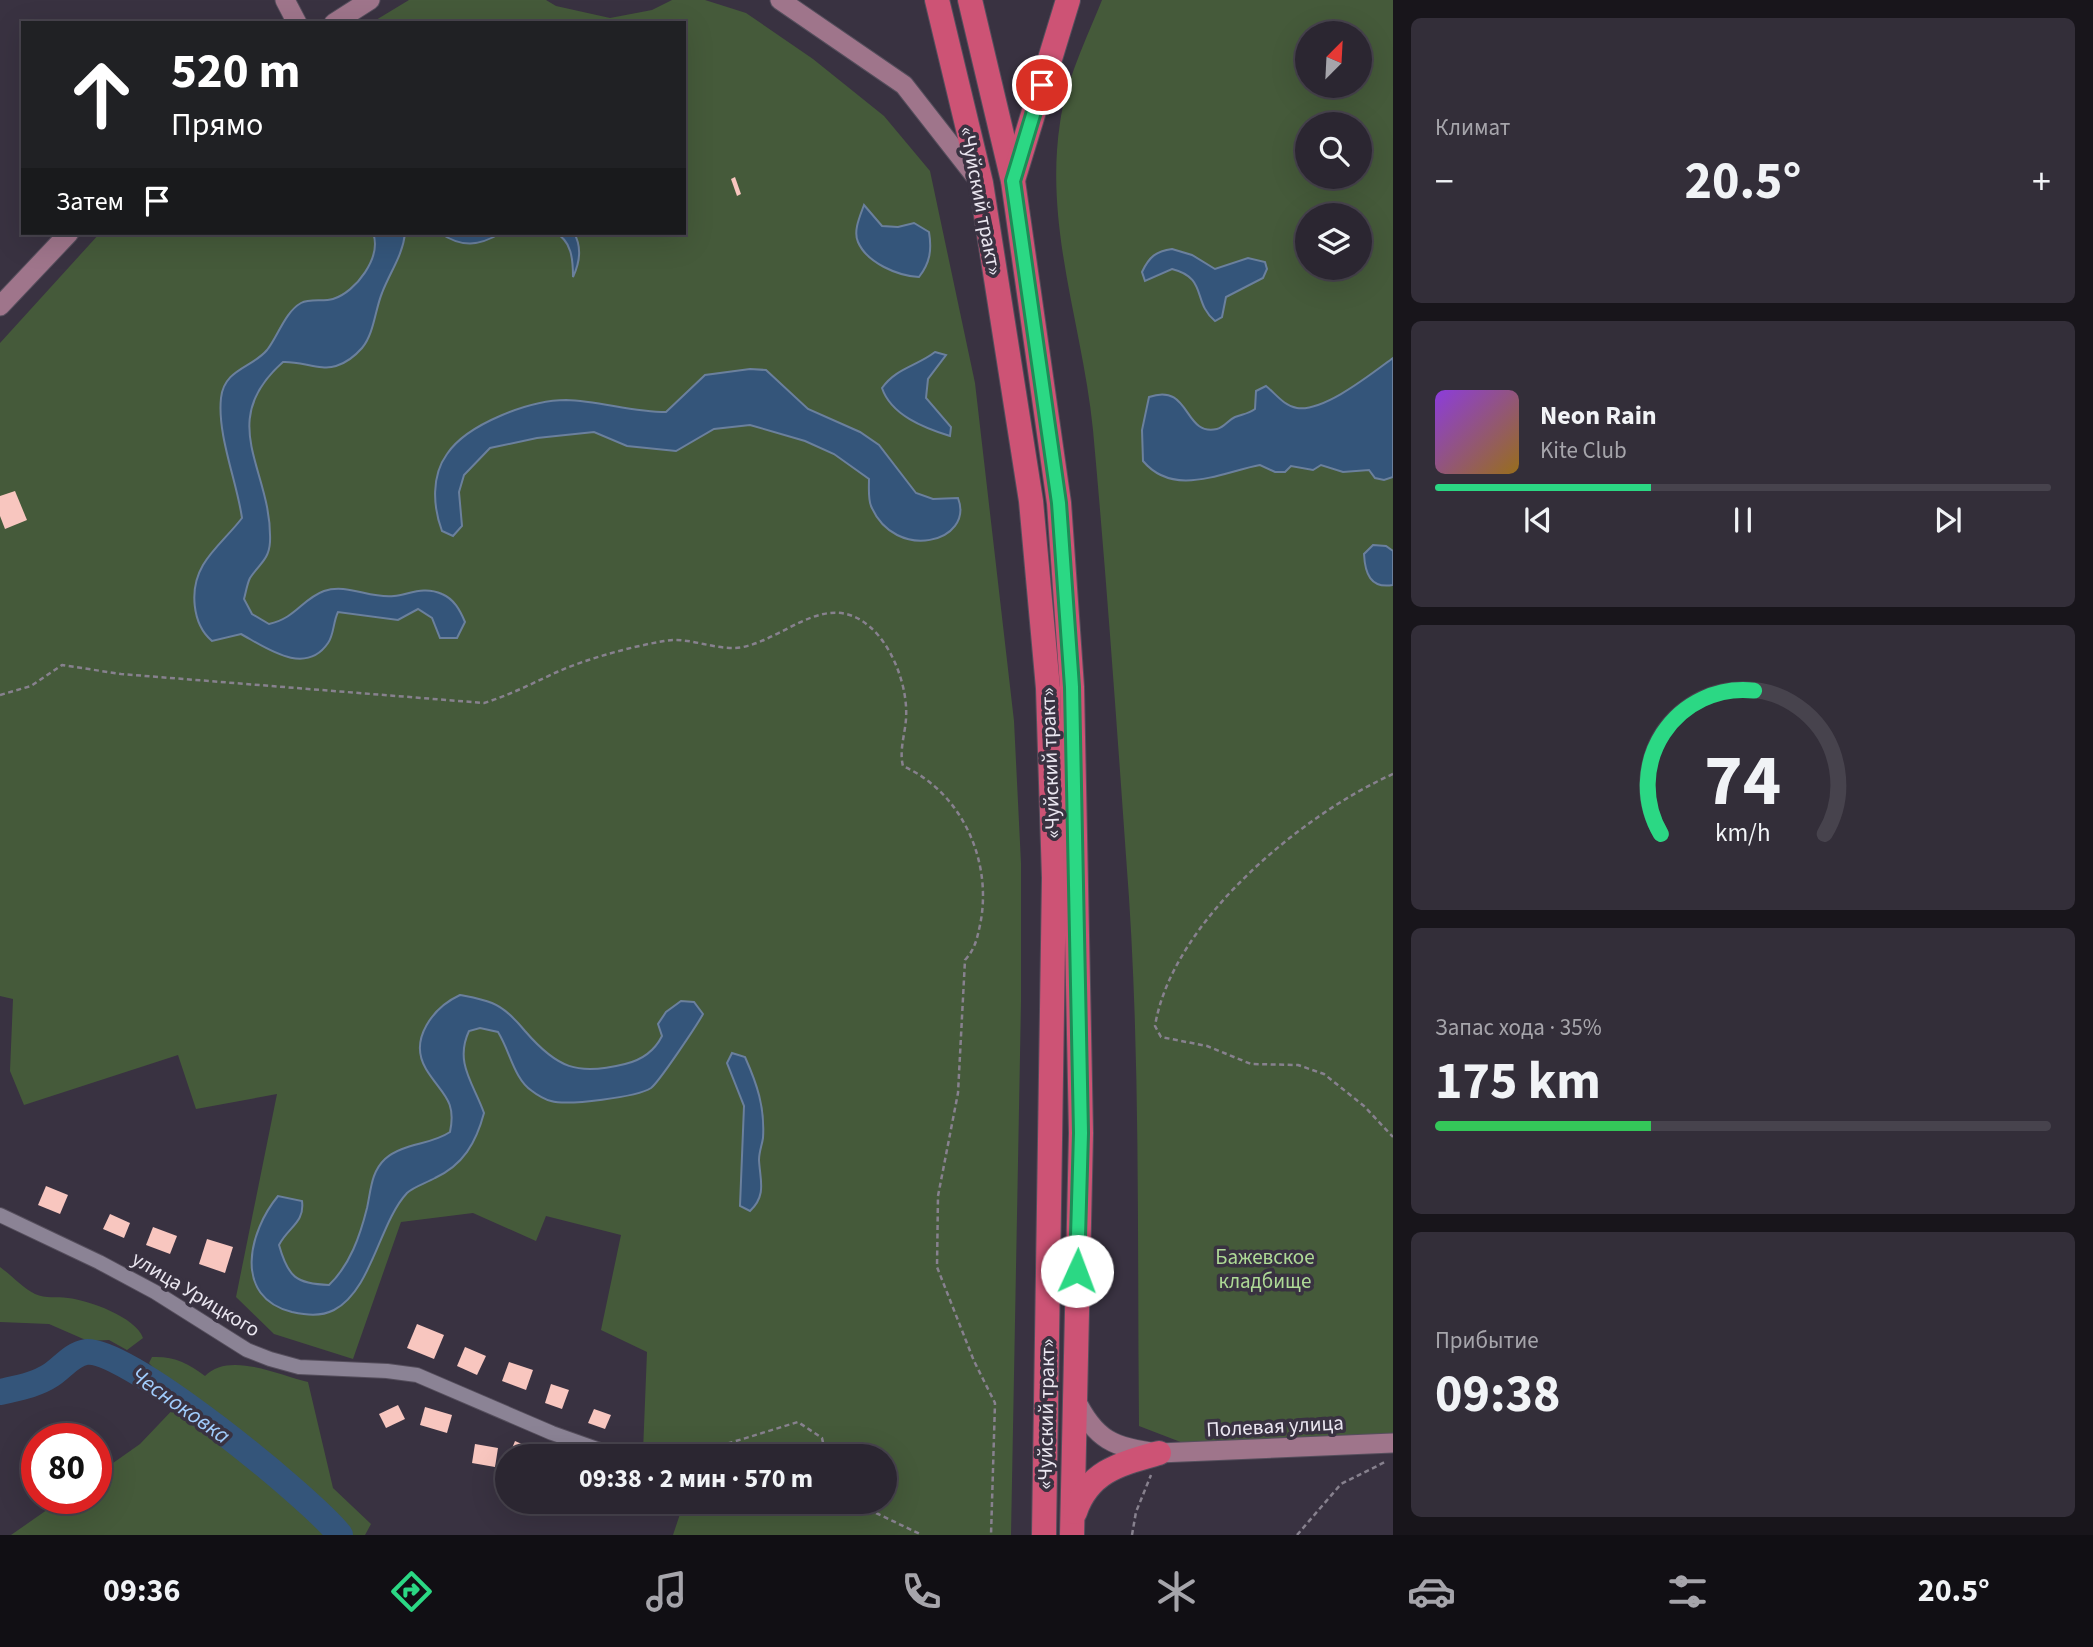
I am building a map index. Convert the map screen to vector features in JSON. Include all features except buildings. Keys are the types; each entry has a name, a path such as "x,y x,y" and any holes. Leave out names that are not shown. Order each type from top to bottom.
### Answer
{"highway":[{"name":"«Чуйский тракт»","path":"937,0 981,183 1031,501 1048,688 1054,878 1044,1535"},
{"name":"«Чуйский тракт»","path":"970,0 1013,181 1059,503 1072,687 1081,1133 1072,1529"},
{"path":"1013,181 1069,0"},
{"path":"1072,1529 1080,1497 1095,1478 1114,1466 1159,1453"}],"street":[{"path":"285,0 296,21"},
{"path":"337,21 370,0"},
{"path":"780,0 904,85 981,183"},
{"path":"0,306 67,235"},
{"name":"улица Урицкого","path":"0,1215 121,1274 247,1350 299,1367 387,1371 417,1376 583,1444"},
{"name":"Полевая улица","path":"1074,1396 1089,1424 1105,1439 1125,1448 1159,1453 1393,1443"}],"path":[{"path":"0,695 31,686 62,664 121,674 484,703 513,694 560,671 667,640 692,641 713,648 743,647 805,618 832,612 855,618 877,634 901,676 906,715 903,766 919,773 936,788 962,819 976,846 983,874 983,910 974,951 965,960 958,1093 937,1196 937,1267 974,1361 995,1403 991,1535"},
{"path":"1393,774 1315,817 1261,864 1213,914 1166,983 1155,1026 1161,1037 1208,1045 1251,1064 1298,1065 1324,1073 1364,1106 1393,1137"},
{"path":"726,1444 798,1422 821,1438 823,1444"},
{"path":"1132,1535 1136,1512 1159,1453"},
{"path":"1297,1535 1341,1484 1393,1458"},
{"path":"878,1514 922,1535"}],"green space":[{"path":"409,0 546,0 556,6 610,18 652,10 672,0 705,0 746,13 813,59 884,116 930,171 975,383 1014,721 1021,863 1021,1002 1011,1535 673,1535 680,1514 897,1514 897,1444 643,1444 647,1352 601,1330 621,1235 546,1216 536,1241 473,1213 401,1222 353,1359 274,1334 236,1297 277,1094 196,1109 178,1055 24,1105 10,1071 13,999 0,996 0,343 98,235 686,235 686,21 374,21"},
{"name":"Бажевское кладбище","path":"1102,0 1393,0 1393,1436 1191,1446 1139,1426 1137,1141 1131,927 1093,430 1057,201 1056,162 1060,123 1083,45"},
{"path":"0,1267 35,1294 77,1299 110,1311 131,1323 143,1338 127,1350 109,1340 88,1341 49,1324 0,1322"},
{"path":"152,1357 180,1361 205,1376 227,1365 240,1365 269,1370 308,1382 333,1488 371,1524 365,1535 11,1535 41,1514 112,1514 112,1464 140,1444 180,1402 149,1363"}],"water":[{"path":"864,205 882,226 898,227 914,223 929,232 929,256 919,277 884,267 862,249 856,233"},
{"path":"373,235 405,235 402,249 382,293 372,329 362,348 336,366 283,362 263,384 252,406 249,427 269,516 270,542 266,558 250,578 244,599 252,614 269,624 286,617 316,594 333,589 385,596 429,591 450,599 465,622 457,638 440,638 432,618 418,609 398,620 338,612 328,643 319,653 297,659 273,652 241,634 212,641 205,634 197,616 194,595 196,585 207,559 242,518 222,427 223,388 233,375 267,350 295,307 308,301 333,299 350,289 370,263 375,242"},
{"path":"443,235 497,235 470,244"},
{"path":"558,235 575,235 577,238 579,255 573,277 568,245"},
{"path":"1172,249 1192,255 1215,269 1248,258 1265,262 1267,269 1263,278 1226,297 1222,317 1215,321 1208,314 1191,278 1183,273 1172,269 1145,281 1142,272 1147,262 1157,253"},
{"path":"935,352 946,355 928,379 926,398 951,427 950,436 919,424 901,413 886,397 882,388 894,376"},
{"path":"1393,358 1393,477 1384,480 1375,478 1369,470 1343,472 1321,465 1313,470 1291,466 1285,472 1275,472 1260,465 1199,480 1184,480 1155,472 1143,461 1142,430 1149,397 1163,394 1173,397 1198,425 1206,429 1217,429 1235,417 1255,409 1256,391 1266,386 1288,405 1308,408 1347,390"},
{"path":"750,369 766,370 808,409 860,432 879,445 916,493 933,499 958,498 960,513 955,526 944,535 930,540 914,540 897,535 882,524 871,506 869,479 834,454 805,441 750,425 714,429 676,451 627,446 594,432 537,438 490,448 464,475 459,492 462,526 453,536 442,531 435,492 438,472 456,443 484,424 535,404 566,400 666,412 705,375"},
{"path":"1373,545 1386,546 1393,551 1393,585 1379,585 1370,578 1364,554"},
{"path":"460,995 484,1000 501,1008 547,1053 558,1061 581,1069 608,1068 637,1060 647,1054 662,1036 658,1024 666,1012 681,1001 694,1002 703,1014 651,1088 632,1095 586,1101 560,1102 539,1096 526,1086 516,1072 498,1032 480,1028 469,1031 465,1043 465,1063 484,1113 467,1152 445,1173 407,1193 389,1221 358,1288 347,1300 334,1310 318,1315 292,1312 273,1304 260,1292 254,1278 252,1262 260,1227 278,1196 302,1201 301,1215 279,1245 286,1265 295,1277 301,1280 329,1285 353,1250 364,1219 372,1182 380,1164 400,1150 450,1132 452,1121 449,1104 426,1069 420,1046 426,1025 433,1016 450,1000"},
{"path":"732,1053 745,1057 763,1116 763,1138 759,1154 761,1193 750,1211 740,1206 744,1106 727,1063"}],"waterway":[{"name":"Чесноковка","path":"0,1392 45,1378 81,1353 108,1357 139,1373 218,1428 294,1491 340,1535"}],"route":[{"path":"1042,85 1013,181 1059,503 1072,687 1081,1133 1077,1271"}]}
